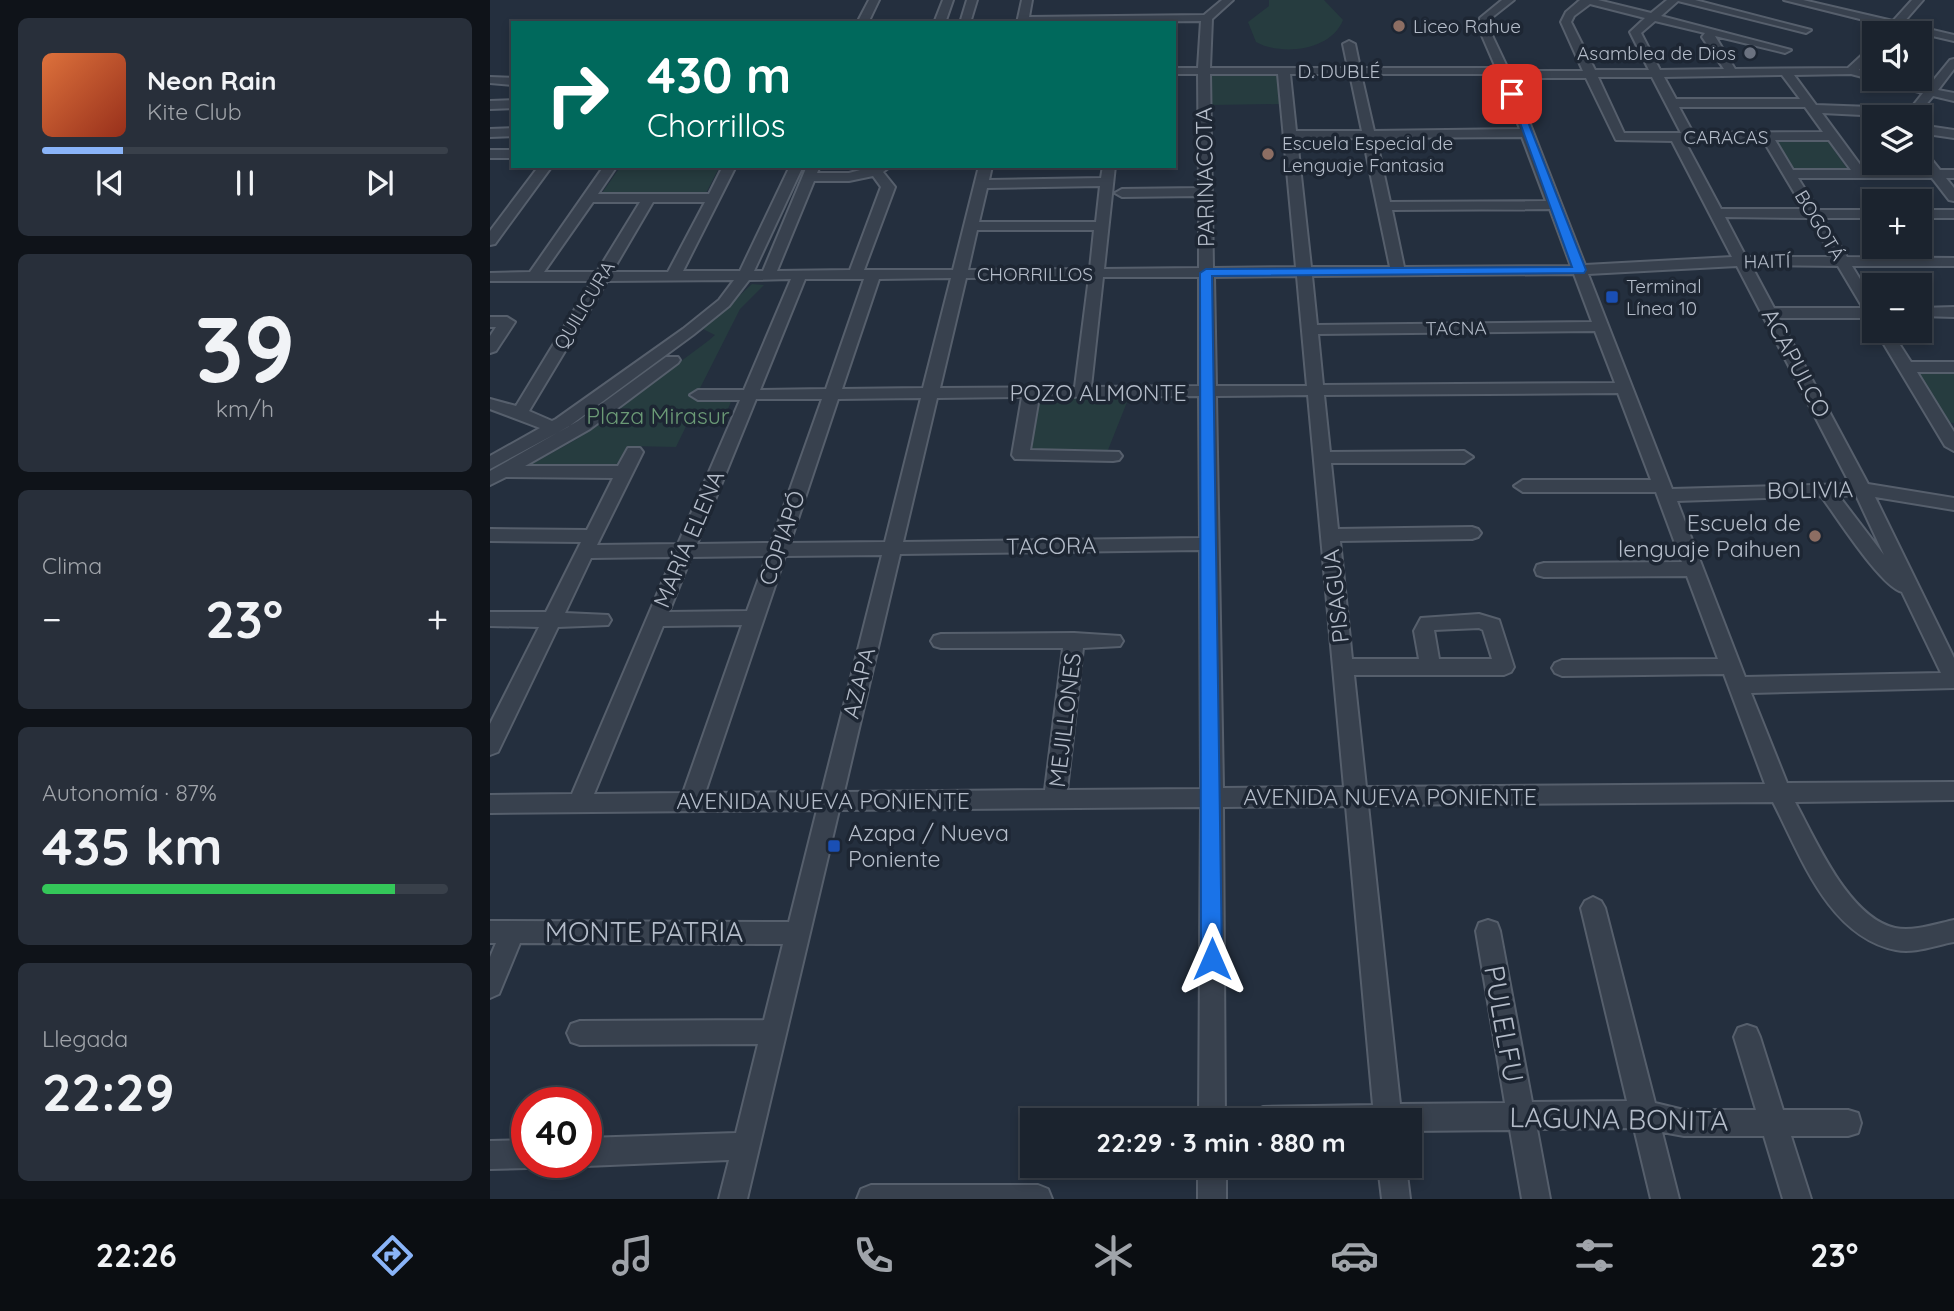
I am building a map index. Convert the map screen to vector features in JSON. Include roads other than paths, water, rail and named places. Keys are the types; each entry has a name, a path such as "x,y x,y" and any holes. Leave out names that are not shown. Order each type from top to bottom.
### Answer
{"street":[{"path":"863,21 874,0"},
{"path":"878,21 886,0"},
{"path":"940,21 948,0"},
{"path":"966,21 972,0"},
{"path":"1027,0 1022,21 1131,17 1207,18 1227,0"},
{"path":"1509,0 1485,18 1485,31 1504,73 1780,794 1838,897 1861,923 1881,936 1898,940 1954,931"},
{"path":"1592,73 1566,22 1570,14 1586,0 1712,32 1785,54 1818,72"},
{"name":"ACAPULCO","path":"1673,0 1635,32 1672,103 1683,137 1717,213 1862,489 1954,679"},
{"path":"1682,0 1862,25"},
{"path":"1789,0 1817,20"},
{"path":"1771,72 1838,0"},
{"path":"1898,21 1918,0"},
{"name":"PARINACOTA","path":"1207,18 1204,71 1212,799 1212,1108"},
{"path":"1712,32 1708,37 1732,72"},
{"path":"1932,35 1954,38"},
{"path":"1349,44 1398,271"},
{"path":"1851,71 1862,60"},
{"path":"1932,90 1953,64"},
{"name":"D. DUBLÉ","path":"1176,71 1851,71 1862,74"},
{"name":"PISAGUA","path":"1284,72 1386,1108"},
{"path":"1786,72 1860,174"},
{"name":"CARACAS","path":"1592,73 1620,137 1833,136"},
{"path":"490,94 502,81"},
{"path":"1920,105 1931,91 1954,97"},
{"path":"1672,103 1811,106 1862,110"},
{"path":"490,105 511,104"},
{"path":"1932,131 1954,134"},
{"path":"490,133 511,132"},
{"path":"1290,135 1527,133"},
{"name":"BOGOTÁ","path":"1767,136 1862,294"},
{"path":"491,156 511,154"},
{"path":"490,241 545,168"},
{"path":"534,277 610,168"},
{"path":"673,276 729,168"},
{"path":"494,471 553,428 630,382 688,341 724,303 745,275 796,168"},
{"path":"1082,394 1109,168"},
{"path":"1932,168 1954,197"},
{"name":"COPIAPÓ","path":"691,802 832,394 888,187 881,169 844,177 811,172"},
{"path":"768,275 811,172"},
{"path":"1789,174 1954,174"},
{"path":"984,175 1107,182"},
{"name":"AZAPA","path":"733,1199 984,175"},
{"path":"1122,193 1205,192"},
{"path":"589,198 714,198"},
{"name":"QUILICURA","path":"520,412 649,198"},
{"path":"1384,206 1555,205"},
{"path":"1717,213 1862,214"},
{"path":"1932,214 1954,214"},
{"path":"971,226 1102,226"},
{"name":"HAITÍ","path":"1580,270 1742,261 1954,262"},
{"name":"CHORRILLOS","path":"490,277 1580,270"},
{"name":"MARÍA ELENA","path":"579,803 800,275"},
{"path":"1932,312 1954,312"},
{"path":"1769,313 1862,313"},
{"path":"490,322 507,322 490,348"},
{"name":"TACNA","path":"1310,330 1601,326"},
{"path":"688,341 707,335"},
{"path":"1891,343 1948,427 1954,446"},
{"path":"1906,367 1954,367"},
{"path":"494,471 561,440 630,382"},
{"name":"POZO ALMONTE","path":"698,395 1625,388"},
{"path":"1031,394 1020,455 1113,456"},
{"path":"490,404 520,412 553,428"},
{"path":"490,746 634,452"},
{"path":"1323,458 1464,457"},
{"path":"494,471 624,472"},
{"name":"BOLIVIA","path":"1523,486 1664,490 1862,489 1954,504"},
{"name":"ACAPULCO","path":"1825,489 1883,566 1910,591"},
{"path":"1330,535 1472,533"},
{"path":"490,535 589,544"},
{"name":"TACORA","path":"589,544 684,551 1209,544"},
{"path":"1544,570 1694,569"},
{"path":"656,619 754,618"},
{"path":"490,619 601,620"},
{"name":"MEJILLONES","path":"1055,800 1074,640"},
{"name":"MEJILLONES","path":"941,641 1113,641"},
{"path":"1343,667 1430,667"},
{"path":"1562,668 1735,676 1954,679"},
{"name":"AVENIDA NUEVA PONIENTE","path":"490,804 1954,791"},
{"path":"1593,908 1665,1199"},
{"name":"PULELFU","path":"1488,930 1519,1116 1536,1199"},
{"path":"490,986 502,932"},
{"name":"MONTE PATRIA","path":"502,932 798,933"},
{"path":"580,1033 774,1032"},
{"path":"1747,1037 1797,1199"},
{"name":"LAGUNA BONITA","path":"1422,1118 1643,1114 1685,1123 1848,1123"},
{"path":"602,1151 746,1146"},
{"path":"490,1155 511,1154"},
{"path":"1212,1178 1212,1199"},
{"path":"1393,1178 1396,1199"},
{"path":"871,1199 1038,1199"}],"place":[{"name":"Liceo Rahue","path":"1399,26"},
{"name":"Asamblea de Dios","path":"1750,53"},
{"name":"Escuela Especial de Lenguaje Fantasia","path":"1268,154"},
{"name":"Terminal Línea 10","path":"1612,297"},
{"name":"Escuela de lenguaje Paihuen","path":"1815,536"},
{"name":"Azapa / Nueva Poniente","path":"834,846"}],"park label":[{"name":"Plaza Mirasur","path":"658,416"}]}
